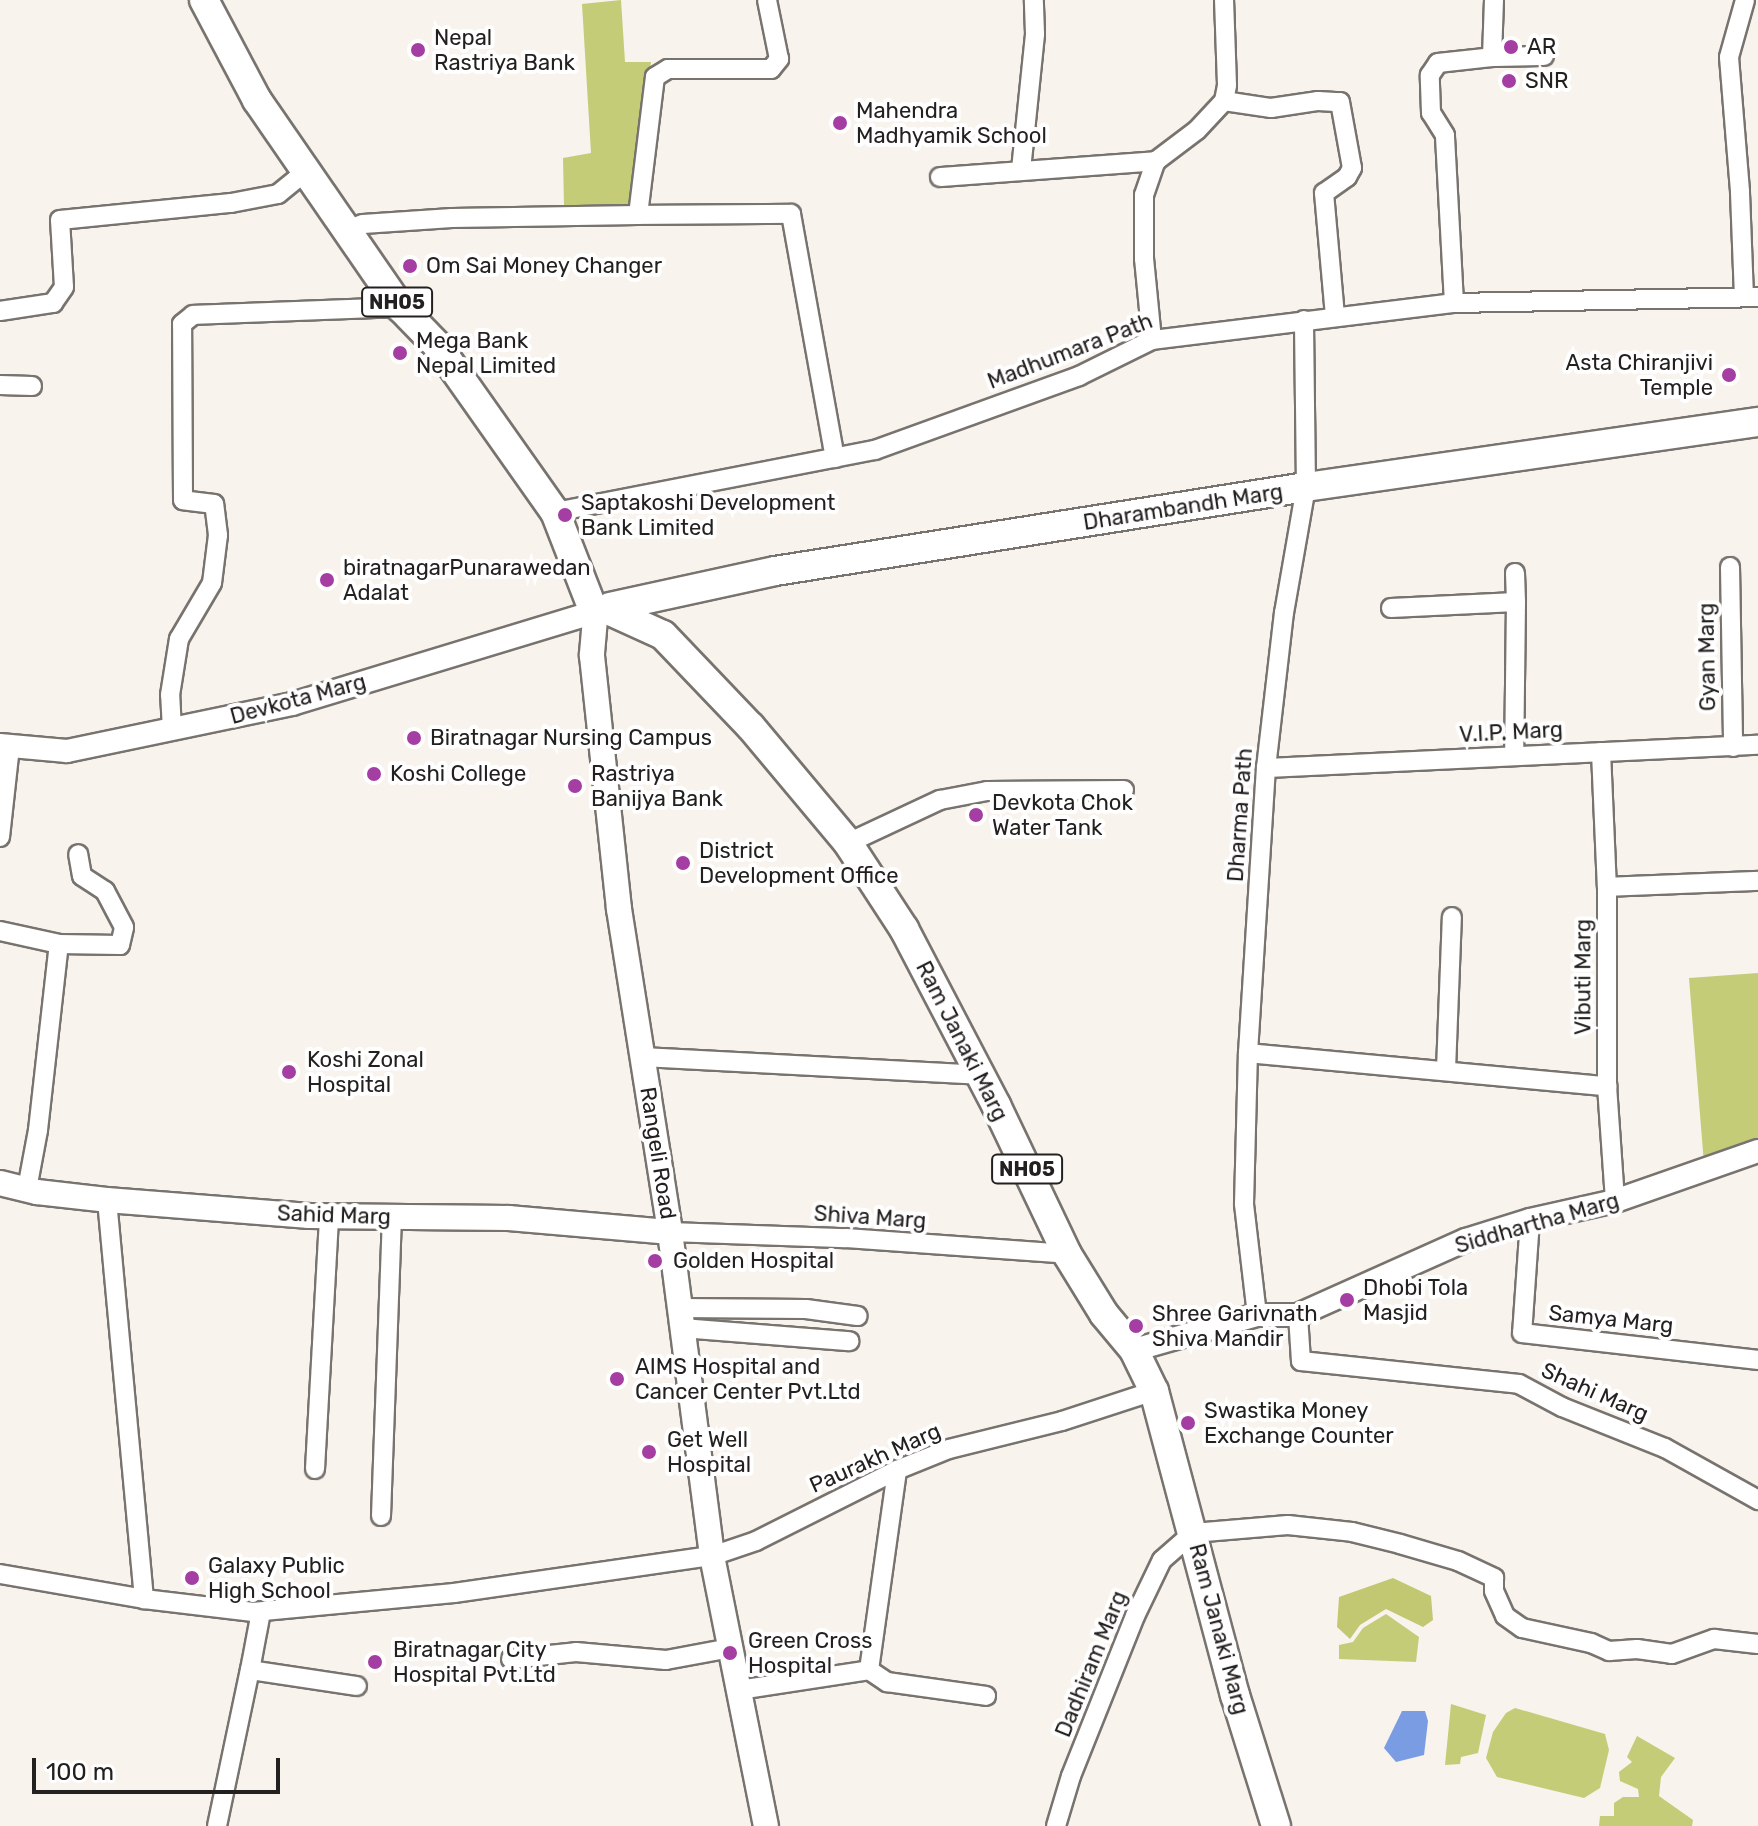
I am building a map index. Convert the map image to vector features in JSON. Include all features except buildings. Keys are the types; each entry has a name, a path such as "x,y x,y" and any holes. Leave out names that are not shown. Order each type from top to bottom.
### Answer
{"main road":[{"name":"NH05","path":"204,0 257,100 400,307 437,345 555,512 599,610"},
{"name":"Dharambandh Marg","path":"599,610 775,571 1306,487 1758,422"},
{"name":"Ram Janaki Marg","path":"599,610 663,635 751,727 848,843 904,929 980,1075 1067,1254 1104,1314 1134,1350 1154,1391 1235,1695 1276,1826"},
{"name":"Rangeli Road","path":"599,610 592,656 619,909 670,1232 712,1556 766,1826"},
{"name":"Sahid Marg","path":"0,1183 107,1200 329,1216 509,1218 670,1232"}],"street":[{"path":"638,215 655,77 668,69 771,69 779,59 767,0"},
{"path":"1021,170 1035,34 1034,0"},
{"path":"940,177 1156,161 1197,130 1224,101 1227,85 1224,0"},
{"path":"1492,57 1494,0"},
{"path":"1745,0 1729,57 1751,297"},
{"path":"1454,303 1445,135 1431,113 1430,75 1438,63 1492,57 1544,56"},
{"path":"1224,101 1271,108 1318,101 1340,102 1352,168 1347,177 1324,193 1335,316"},
{"path":"1152,340 1144,259 1144,195 1156,161"},
{"path":"0,311 53,303 64,287 60,220 231,203 278,194 306,171"},
{"path":"347,230 363,224 452,218 791,214 835,458"},
{"name":"Madhumara Path","path":"555,512 875,450 1079,376 1152,340 1454,303 1751,297"},
{"path":"172,730 170,695 179,639 212,583 218,535 214,504 183,500 182,324 193,315 400,307"},
{"name":"Dharma Path","path":"1257,1315 1244,1204 1248,1053 1266,768 1284,613 1306,487 1304,320"},
{"path":"0,385 32,386"},
{"name":"Gyan Marg","path":"1730,567 1733,747"},
{"path":"1514,756 1515,573"},
{"path":"1391,608 1516,602"},
{"name":"Devkota Marg","path":"3,745 67,751 292,704 599,610"},
{"path":"0,837 9,755 3,745"},
{"name":"V.I.P. Marg","path":"1266,768 1758,745"},
{"name":"Vibuti Marg","path":"1601,752 1607,887 1607,1086 1615,1201"},
{"path":"848,843 940,800 987,791 1124,790"},
{"path":"0,931 59,944 120,945 125,934 109,896 82,876 78,854"},
{"path":"1607,887 1758,881"},
{"path":"1446,1070 1452,917"},
{"path":"27,1189 38,1130 59,944"},
{"path":"1248,1053 1607,1086"},
{"path":"642,1057 980,1075"},
{"name":"Siddhartha Marg","path":"1134,1350 1257,1315 1298,1315 1466,1240 1530,1220 1615,1201 1758,1151"},
{"path":"107,1200 144,1599"},
{"path":"315,1469 329,1216"},
{"path":"381,1516 392,1217"},
{"name":"Samya Marg","path":"1530,1220 1522,1333 1758,1360"},
{"name":"Shiva Marg","path":"670,1232 846,1238 1067,1254"},
{"path":"681,1318 813,1310 858,1316"},
{"path":"812,1338 813,1310"},
{"name":"Shahi Marg","path":"1298,1315 1301,1361 1519,1384 1562,1407 1665,1448 1758,1500"},
{"path":"681,1318 849,1341"},
{"name":"Paurakh Marg","path":"0,1574 144,1599 261,1612 454,1593 712,1556 756,1541 897,1470 949,1449 1062,1421 1154,1391"},
{"path":"869,1670 897,1470"},
{"path":"1193,1533 1288,1525 1352,1532 1400,1544 1469,1566 1494,1578 1494,1591 1505,1616 1522,1628 1591,1643 1609,1651 1637,1649 1672,1654 1714,1639 1758,1644"},
{"name":"Dadhiram Marg","path":"1056,1826 1071,1776 1135,1616 1162,1560 1193,1533"},
{"path":"217,1826 261,1612"},
{"path":"511,1659 576,1652 666,1660 730,1648"},
{"path":"250,1670 357,1686"},
{"path":"739,1690 869,1670 887,1682 986,1696"}],"green space":[{"path":"621,0 625,62 651,62 635,207 564,206 563,158 591,153 582,4"},
{"path":"1758,973 1758,1140 1704,1164 1689,978"},
{"path":"1393,1578 1431,1596 1433,1620 1423,1627 1386,1609 1360,1625 1350,1639 1337,1627 1339,1597"},
{"path":"1386,1614 1419,1637 1416,1662 1339,1659 1339,1645 1353,1642 1363,1628"},
{"path":"1451,1704 1486,1715 1478,1753 1461,1757 1460,1764 1445,1765"},
{"path":"1515,1708 1605,1734 1609,1750 1600,1788 1584,1798 1497,1777 1486,1758 1493,1732 1506,1713"},
{"path":"1637,1736 1675,1758 1661,1777 1659,1796 1693,1820 1692,1826 1599,1826 1600,1816 1614,1816 1614,1803 1623,1797 1639,1797 1638,1789 1620,1781 1619,1772 1632,1762 1627,1757"}],"water":[{"path":"1402,1711 1425,1711 1428,1721 1424,1755 1396,1762 1384,1748"}],"place":[{"name":"AR","path":"1511,47"},
{"name":"Nepal Rastriya Bank","path":"418,50"},
{"name":"SNR","path":"1509,81"},
{"name":"Mahendra Madhyamik School","path":"840,123"},
{"name":"Om Sai Money Changer","path":"410,266"},
{"name":"Mega Bank Nepal Limited","path":"400,353"},
{"name":"Asta Chiranjivi Temple","path":"1729,375"},
{"name":"Saptakoshi Development Bank Limited","path":"565,515"},
{"name":"biratnagarPunarawedan Adalat","path":"327,580"},
{"name":"Biratnagar Nursing Campus","path":"414,738"},
{"name":"Koshi College","path":"374,774"},
{"name":"Rastriya Banijya Bank","path":"575,786"},
{"name":"Devkota Chok Water Tank","path":"976,815"},
{"name":"District Development Office","path":"683,863"},
{"name":"Koshi Zonal Hospital","path":"289,1072"},
{"name":"Golden Hospital","path":"655,1261"},
{"name":"Dhobi Tola Masjid","path":"1347,1300"},
{"name":"Shree Garivnath Shiva Mandir","path":"1136,1326"},
{"name":"AIMS Hospital and Cancer Center Pvt.Ltd","path":"617,1379"},
{"name":"Swastika Money Exchange Counter","path":"1188,1423"},
{"name":"Get Well Hospital","path":"649,1452"},
{"name":"Galaxy Public High School","path":"192,1578"},
{"name":"Green Cross Hospital","path":"730,1653"},
{"name":"Biratnagar City Hospital Pvt.Ltd","path":"375,1662"}]}
